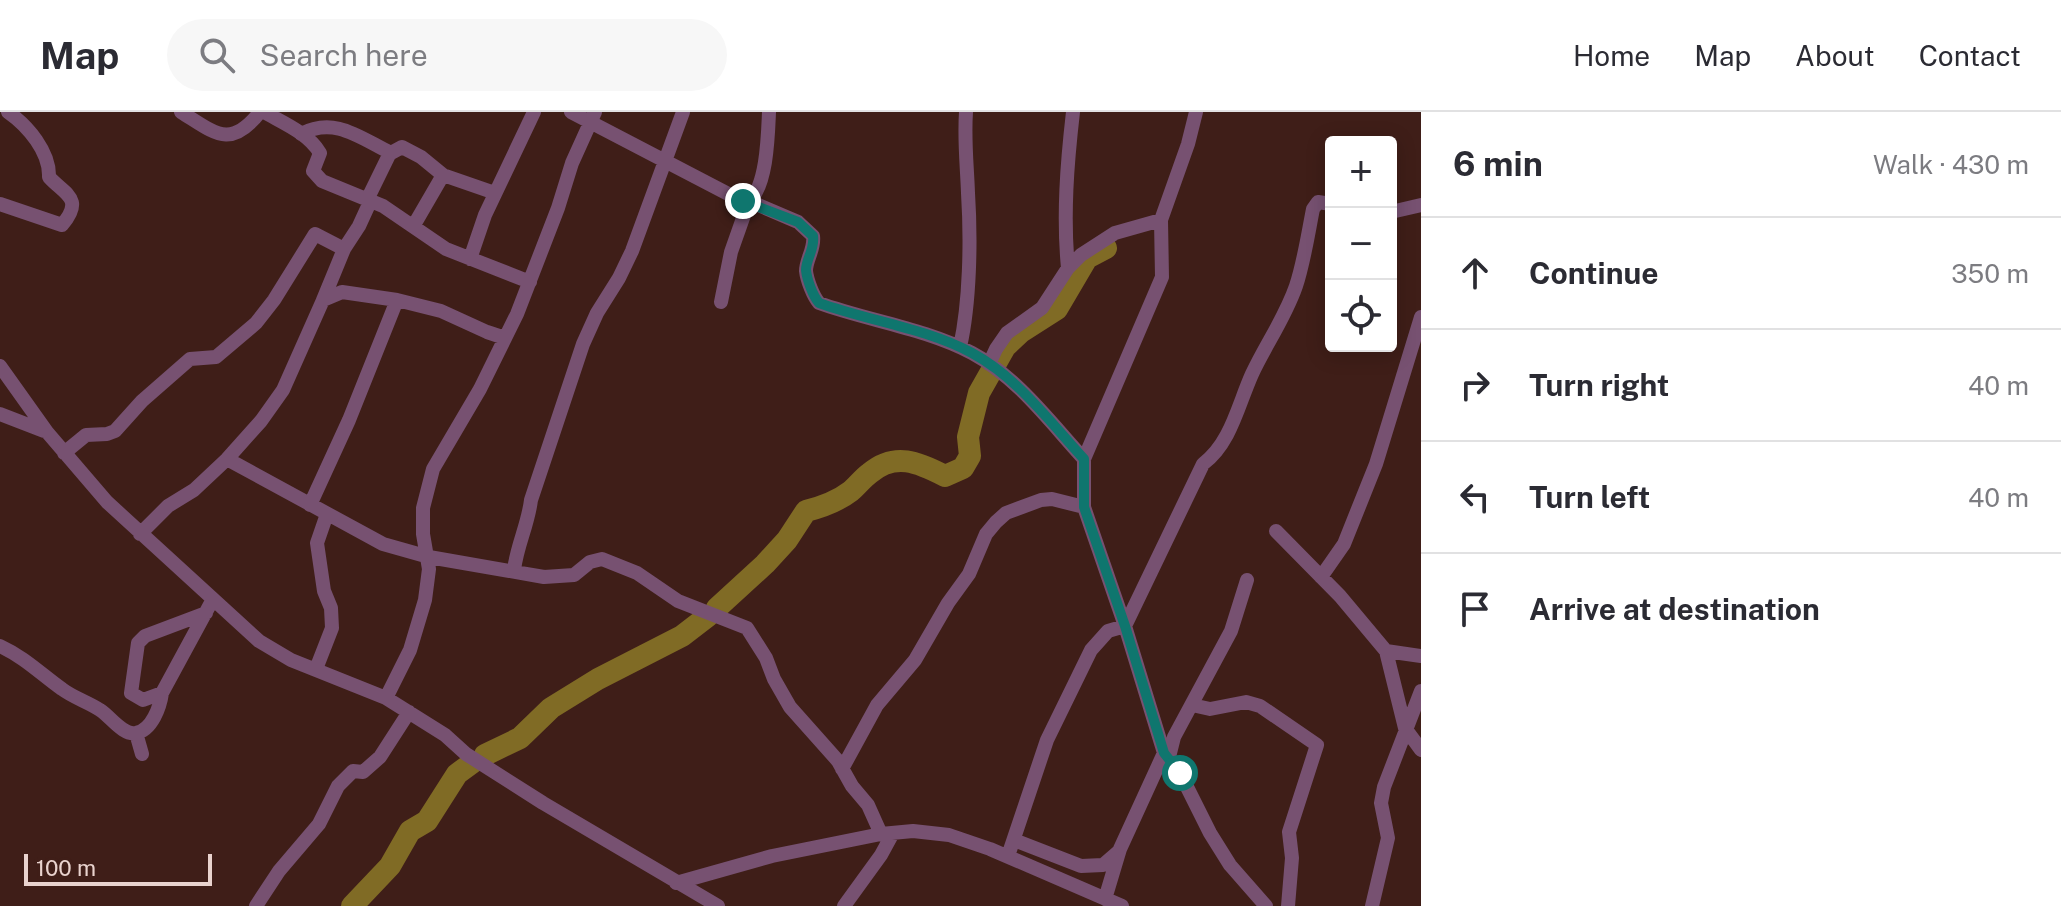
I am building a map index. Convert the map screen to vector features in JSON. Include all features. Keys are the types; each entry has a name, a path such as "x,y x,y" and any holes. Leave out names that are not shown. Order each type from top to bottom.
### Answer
{"street":[{"path":"0,204 62,225 67,219 72,199 69,192 57,187 49,177 50,164 32,134 8,112"},
{"path":"181,112 220,136 236,135 262,112 301,134 320,153 313,171 322,181 383,206 414,225 432,242 530,282"},
{"path":"470,259 495,193 534,112"},
{"path":"571,112 593,117 664,161 736,198 798,222 813,236 814,245 806,269 819,303 960,347 989,364 1029,397 1084,459"},
{"path":"514,570 517,547 528,523 531,500 583,344 632,251 683,112"},
{"path":"721,302 731,252 749,201 758,191 767,148 769,112"},
{"path":"960,347 967,299 969,193 964,158 966,112"},
{"path":"1068,268 1065,207 1073,112"},
{"path":"1196,112 1161,220 1162,277 1084,459 1084,507 1166,757 1180,773 1230,865 1266,906"},
{"path":"386,698 410,650 425,600 429,557 423,534 426,488 433,469 480,389 505,338 530,282 572,163 593,117"},
{"path":"301,134 315,126 337,126 390,153"},
{"path":"140,534 168,506 194,490 227,459 261,421 283,390 344,249 359,226 390,153 402,147 421,157 443,175 495,193"},
{"path":"414,225 443,175"},
{"path":"1008,856 1047,740 1091,650 1108,631 1125,626 1203,464 1211,459 1222,443 1296,285 1313,209 1318,202 1325,203"},
{"path":"1397,211 1421,205"},
{"path":"989,364 1007,333 1042,308 1068,268 1096,243 1115,233 1161,220"},
{"path":"64,453 86,435 115,431 142,401 190,359 216,357 256,323 315,234 344,249"},
{"path":"323,300 342,292 397,300 441,311 505,338"},
{"path":"310,505 361,393 397,300"},
{"path":"1321,577 1344,544 1376,464 1421,317"},
{"path":"0,366 47,432 107,502 269,648 386,698 445,735 466,754 676,883 702,903 718,906"},
{"path":"0,414 47,432"},
{"path":"227,459 383,544 429,557 544,577 574,575 590,562 602,559 637,573 678,601 747,628 790,707 821,740 887,834 881,855 844,906"},
{"path":"842,769 877,705 915,660 969,574 986,534 996,522 1006,513 1041,500 1052,499 1084,507"},
{"path":"316,669 332,628 331,608 324,591 317,543 327,514"},
{"path":"1276,531 1386,651 1405,728 1421,749"},
{"path":"1105,899 1120,849 1174,737 1228,638 1247,580"},
{"path":"0,646 14,652 84,703 98,708 126,732 136,733 144,729 159,710 162,693 213,599"},
{"path":"162,693 143,700 131,693 138,643 145,636 206,613"},
{"path":"1386,651 1421,656"},
{"path":"1372,906 1388,838 1381,803 1384,787 1421,691"},
{"path":"1192,705 1210,709 1235,703 1260,706 1317,745 1289,832 1292,858 1288,906"},
{"path":"256,906 279,871 319,824 338,786 353,771 363,772 380,757 409,712"},
{"path":"136,733 142,754"},
{"path":"676,883 772,856 913,831 949,835 1008,856 1121,906"},
{"path":"1014,840 1081,866 1092,867 1103,865 1120,849"}],"waterway":[{"path":"717,608 765,564 787,540 806,511 841,498 879,467 907,461 945,476 963,468 970,456 968,437 979,393 1005,347 1021,332 1057,309 1087,258 1106,248"},
{"path":"485,755 520,738 551,708 598,679 682,636 708,616"},
{"path":"352,906 390,866 410,831 427,821 457,774 472,763"}],"route":[{"path":"743,201 798,222 813,236 814,245 806,269 812,292 819,303 950,343 975,355 1029,397 1084,459 1084,507 1164,753 1180,773"}]}
